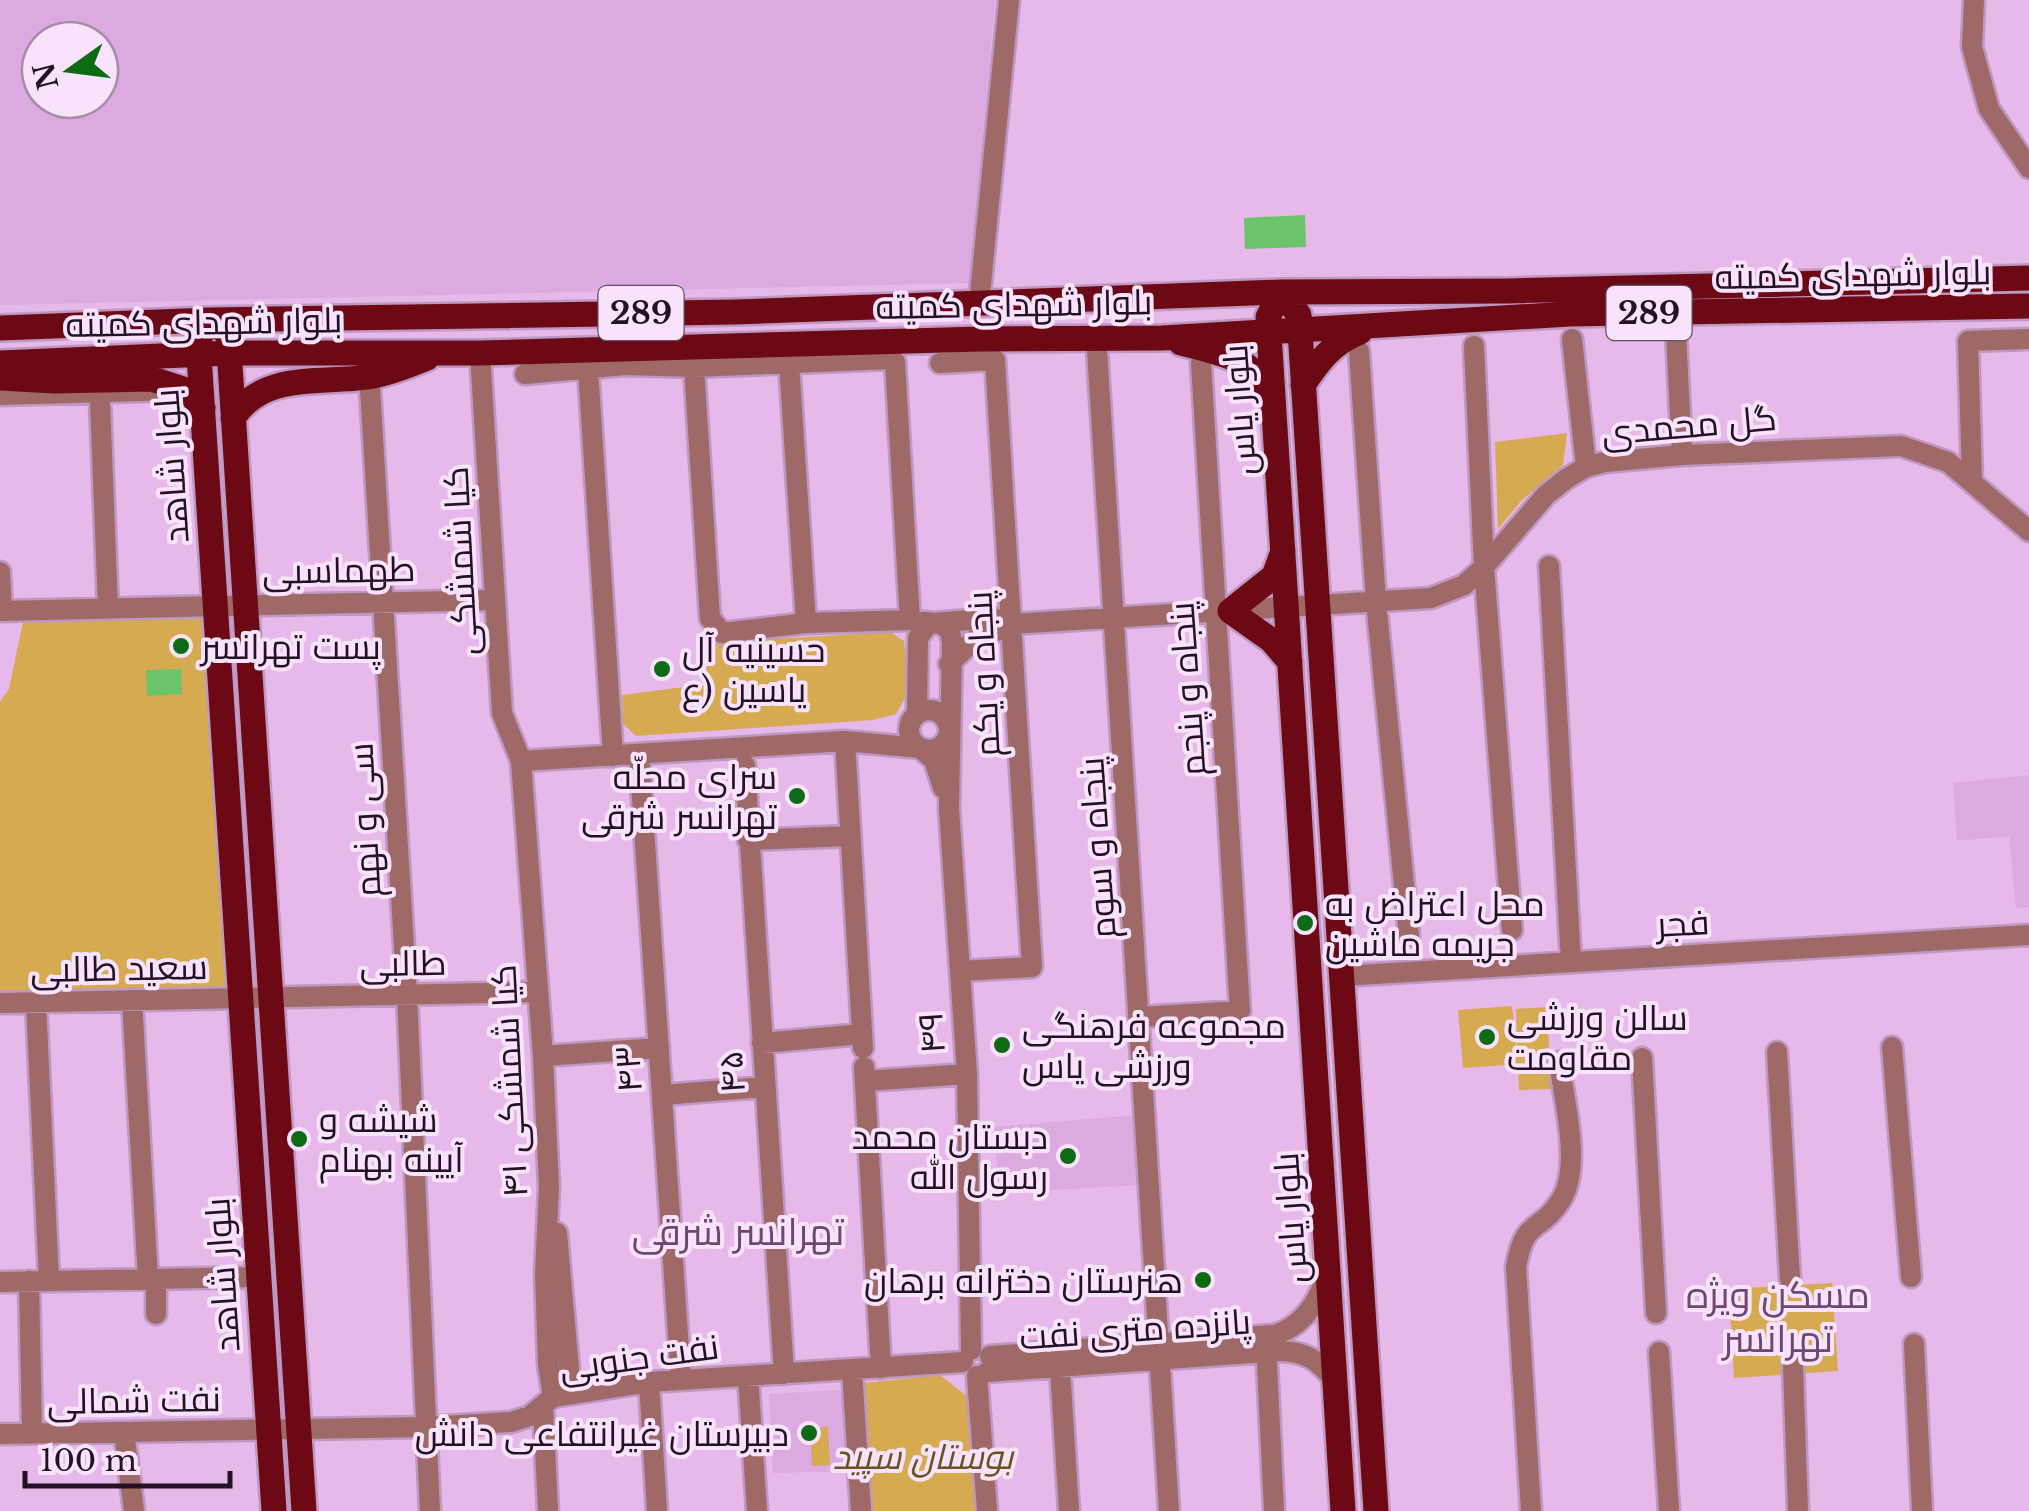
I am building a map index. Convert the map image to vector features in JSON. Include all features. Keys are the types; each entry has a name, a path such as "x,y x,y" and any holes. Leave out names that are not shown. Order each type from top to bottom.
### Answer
{"main road":[{"name":"بلوار شهدای کمیته","path":"0,328 978,304 1281,292 1508,291 2029,278"},
{"name":"بلوار یاس","path":"1343,1511 1268,317 1281,292 1299,315 1376,1511"},
{"name":"بلوار شهدای کمیته","path":"0,363 230,353 480,353 980,338 1280,340 1374,327 1570,314 2029,306"},
{"name":"بلوار شاهد","path":"274,1511 216,606 194,399 199,338 210,320 228,334 230,353 304,1511"},
{"path":"1303,386 1320,359 1340,340 1374,327"},
{"path":"1162,338 1246,364 1262,379 1275,409"},
{"path":"233,418 250,398 271,388 306,380 369,377 440,353"},
{"path":"0,378 152,379 194,399"},
{"path":"1283,550 1274,576 1222,612 1271,640 1290,662"},
{"path":"1310,976 1341,976"}],"street":[{"path":"978,304 1010,0"},
{"path":"1974,0 1972,47 1989,109 2029,168"},
{"path":"1676,333 1682,455"},
{"path":"1572,339 1586,467"},
{"path":"1972,480 1968,342 2029,339"},
{"path":"1474,346 1484,567 1512,930"},
{"name":"پنجاه و سوم","path":"1097,350 1169,1511"},
{"path":"1359,351 1376,602 1409,936"},
{"name":"کیا شمشکی","path":"480,353 502,713 521,761"},
{"path":"524,374 625,364 694,367 891,359 898,371 910,620"},
{"name":"پنجاه و یکم","path":"940,363 995,360 1032,968 960,971"},
{"path":"789,363 806,623"},
{"name":"پنجاه و پنجم","path":"1140,1018 1240,1011 1222,612 1201,363"},
{"path":"694,367 710,618 715,628 722,633 806,623 910,620 946,626 952,636 950,809"},
{"path":"588,369 613,756"},
{"name":"سی و نهم","path":"370,389 407,995 430,1511"},
{"path":"0,395 194,399"},
{"path":"100,402 108,608"},
{"name":"گل محمدی","path":"1013,624 1449,594 1484,567 1546,496 1586,467 1605,462 1901,446 1948,462 2029,531"},
{"path":"1549,566 1571,962"},
{"path":"0,572 1,611"},
{"name":"طهماسبی","path":"1,611 495,600"},
{"path":"950,809 934,760 912,741 908,731 914,716 918,638 923,627 934,623 993,618 1013,624"},
{"path":"950,664 974,640 1013,624"},
{"path":"521,761 845,741 930,750 947,739 949,728 938,711 927,709 845,741"},
{"path":"845,741 881,1368"},
{"name":"۴۳","path":"639,754 681,1380"},
{"name":"۴۱ کیا شمشکی","path":"521,761 550,1187 563,1274 548,1511"},
{"name":"۴۵","path":"744,765 784,1374"},
{"name":"۴۹","path":"950,809 967,1074 970,1253 988,1511"},
{"path":"748,840 850,836"},
{"name":"فجر","path":"1341,976 2029,935"},
{"name":"طالبی","path":"239,998 537,992"},
{"name":"سعید طالبی","path":"0,1003 239,998"},
{"path":"132,1000 156,1314"},
{"path":"32,1434 39,1281 36,1002"},
{"path":"762,1042 967,1074"},
{"path":"1892,1047 1911,1277"},
{"path":"544,1056 659,1048"},
{"path":"1777,1052 1790,1279"},
{"path":"1642,1058 1656,1313"},
{"path":"1531,1511 1516,1267 1521,1239 1560,1203 1570,1185 1571,1156 1560,1062"},
{"path":"662,1095 765,1087"},
{"name":"پانزده متری نفت","path":"1266,1344 1290,1330 1318,1300 1328,1271"},
{"path":"0,1282 256,1277"},
{"path":"1266,1344 1274,1511"},
{"name":"پانزده متری نفت","path":"978,1361 1266,1344 1303,1352 1321,1364 1335,1381"},
{"path":"1914,1344 1922,1511"},
{"path":"1659,1352 1669,1511"},
{"path":"1059,1358 1069,1511"},
{"name":"نفت جنوبی","path":"268,1430 427,1428 511,1422 530,1416 556,1398 649,1382 978,1361"},
{"path":"1793,1366 1798,1511"},
{"path":"852,1370 860,1511"},
{"path":"748,1376 757,1511"},
{"path":"649,1382 656,1511"},
{"name":"نفت شمالی","path":"0,1434 268,1430"},
{"path":"124,1432 134,1511"}],"shaded area":[{"path":"0,0 995,0 970,283 0,305"},
{"path":"1305,215 1306,247 1245,249 1244,218"},
{"path":"181,669 182,694 147,696 146,670"},
{"path":"2029,775 2029,907 2016,908 2009,836 1957,841 1953,783"},
{"name":"دبستان محمد رسول الله","path":"1138,1115 1143,1185 999,1193 994,1127"},
{"name":"دبیرستان غیرانتفاعی دانش","path":"838,1390 845,1395 850,1471 773,1473 769,1394"}],"green space":[{"path":"1567,433 1563,465 1521,501 1498,529 1495,442"},
{"path":"205,618 228,988 0,992 0,702 9,689 23,622"},
{"path":"890,632 904,641 909,691 896,714 873,720 636,736 623,724 622,695 707,684 706,643"},
{"path":"1512,1006 1517,1054 1516,1009 1547,1007 1551,1089 1519,1090 1518,1064 1463,1068 1458,1010"},
{"path":"1832,1283 1838,1371 1734,1378 1729,1289"},
{"name":"بوستان سپید","path":"940,1375 973,1401 980,1511 872,1511 864,1383"},
{"path":"828,1427 830,1465 812,1466 810,1428"}],"place":[{"name":"پست تهرانسر","path":"181,646"},
{"name":"حسینیه آل یاسین (ع","path":"662,669"},
{"name":"سرای محلّه تهرانسر شرقی","path":"797,796"},
{"name":"محل اعتراض به جریمه ماشین","path":"1305,923"},
{"name":"سالن ورزشی مقاومت","path":"1487,1037"},
{"name":"مجموعه فرهنگی ورزشی یاس","path":"1002,1045"},
{"name":"شیشه و آیینه بهنام","path":"299,1139"},
{"name":"دبستان محمد رسول الله","path":"1068,1156"},
{"name":"هنرستان دخترانه برهان","path":"1203,1280"},
{"name":"دبیرستان غیرانتفاعی دانش","path":"809,1433"}],"district":[{"name":"تهرانسر شرقی","path":"738,1231"},
{"name":"مسکن ویژه تهرانسر","path":"1778,1316"}]}
